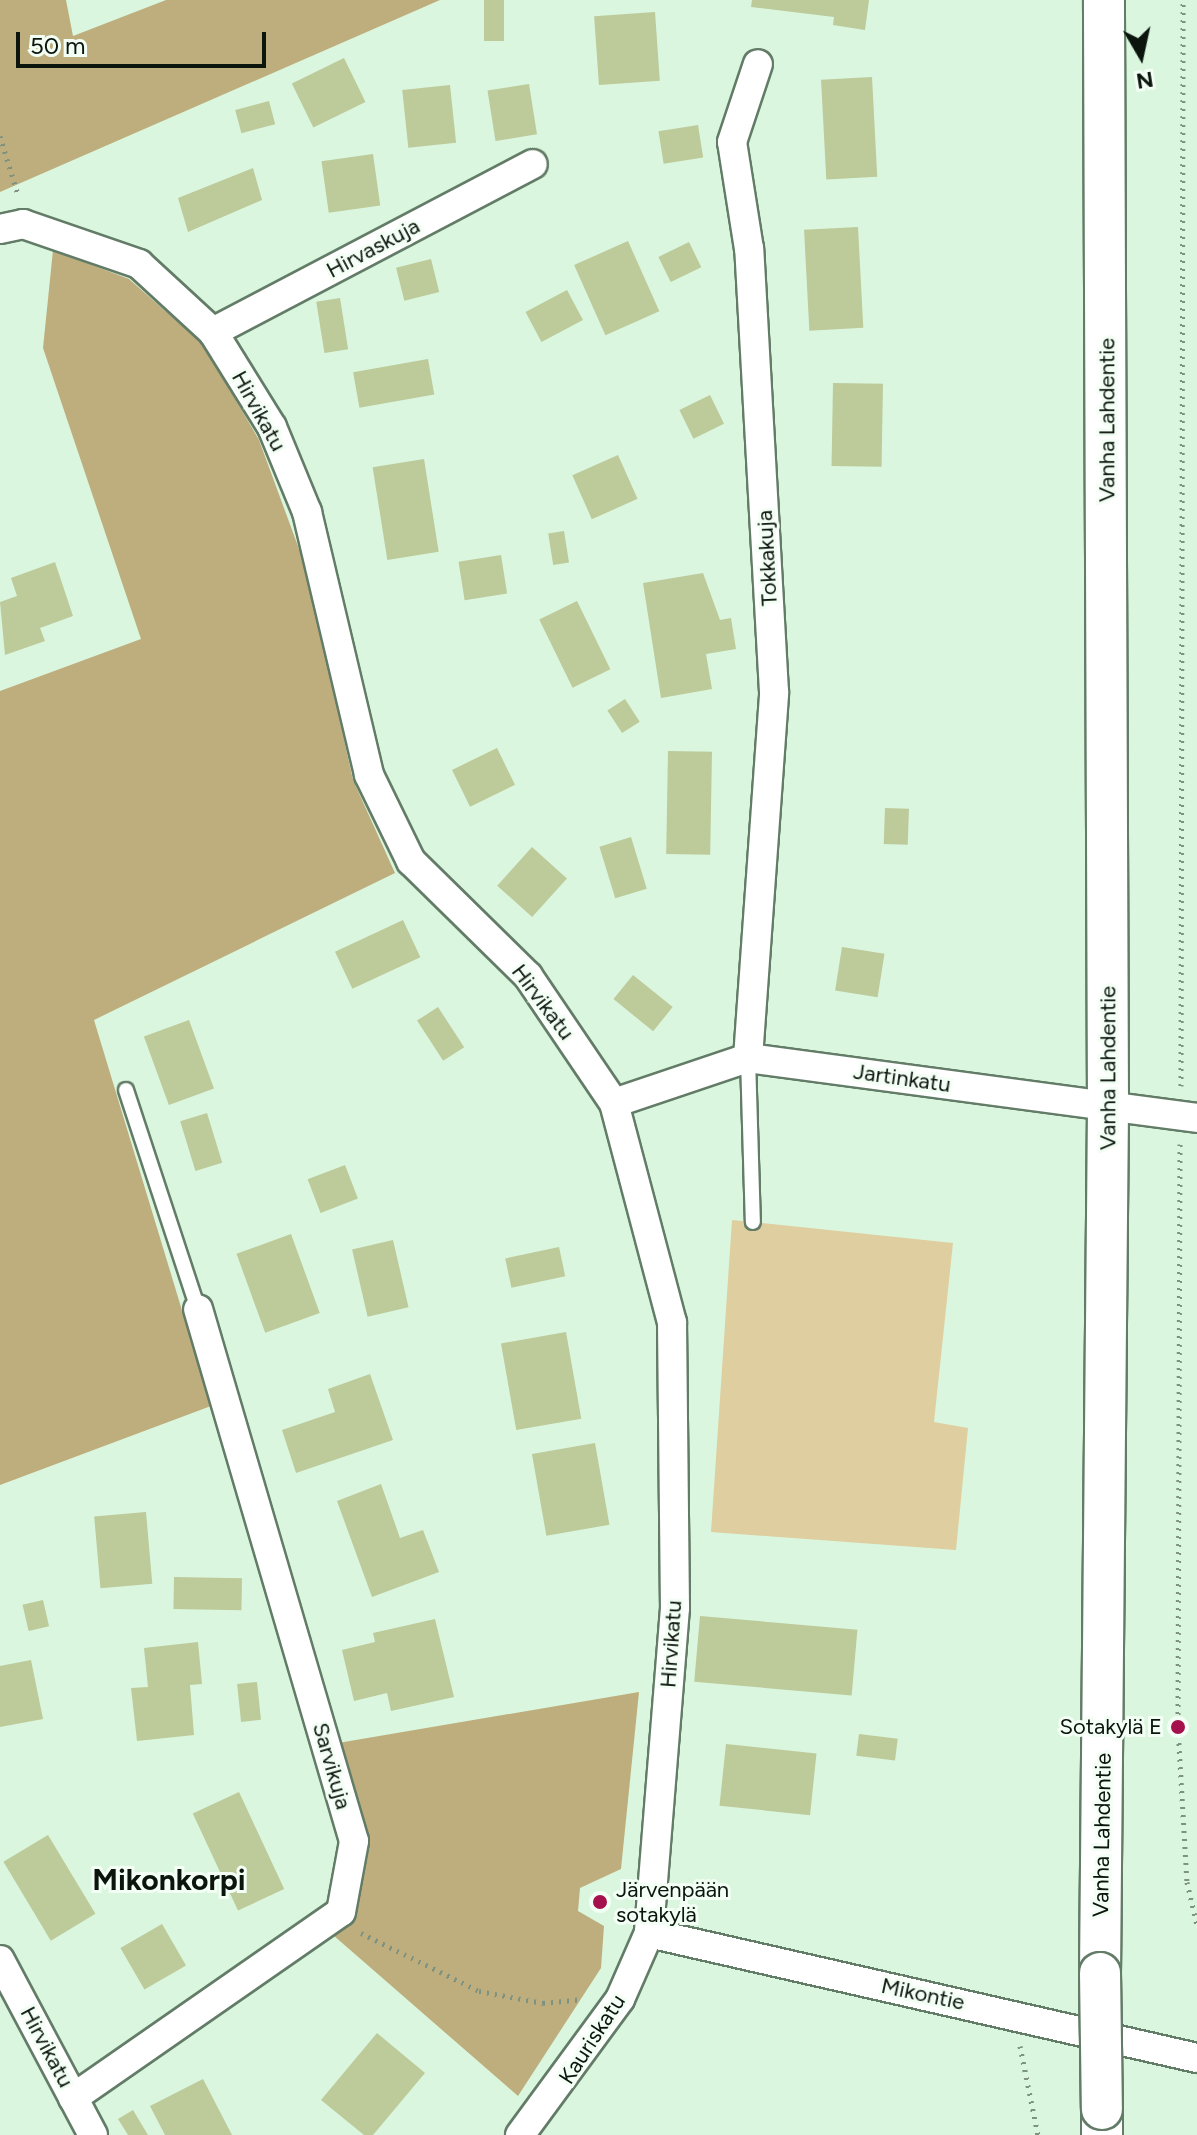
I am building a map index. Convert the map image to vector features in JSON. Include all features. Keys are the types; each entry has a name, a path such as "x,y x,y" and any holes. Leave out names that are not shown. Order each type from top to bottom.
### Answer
{"main road":[{"name":"Vanha Lahdentie","path":"1102,2122 1100,1973 1108,1106 1104,0"}],"street":[{"name":"Tokkakuja","path":"748,1058 774,692 749,249 732,142 758,64"},
{"name":"Hirvaskuja","path":"213,332 533,164"},
{"name":"Hirvikatu","path":"12,226 139,264 213,332 272,427 307,512 369,775 411,861 528,976 614,1103 672,1322 675,1608 649,1933"},
{"name":"Jartinkatu","path":"614,1103 748,1058 1189,1117"},
{"name":"Sarvikuja","path":"198,1309 354,1841 341,1912"},
{"path":"73,2098 341,1912"},
{"name":"Kauriskatu","path":"520,2135 620,1999 649,1933"},
{"name":"Mikontie","path":"649,1933 1197,2058"},
{"name":"Hirvikatu","path":"0,1960 93,2135"}],"lane":[{"path":"748,1058 753,1222"},
{"path":"126,1090 198,1309"}],"path":[{"path":"1183,0 1189,1117 1178,1727 1187,1882 1197,1925"},
{"path":"0,136 12,226"},
{"path":"341,1912 364,1937 479,1991 543,2003 620,1999"},
{"path":"1013,2014 1038,2135"}],"shaded area":[{"path":"0,0 66,0 73,36 166,0 440,0 0,192"},
{"path":"53,250 129,279 204,345 259,440 306,568 353,780 395,873 94,1020 211,1406 0,1485 0,691 141,639 43,348"},
{"path":"732,1220 953,1243 934,1422 968,1428 956,1550 711,1532"},
{"path":"639,1692 621,1869 580,1888 578,1911 604,1926 601,1968 518,2096 333,1935 355,1911 367,1858 338,1743"}],"building":[{"path":"484,0 504,0 504,41 484,41"},
{"path":"752,0 869,0 865,30 833,25 834,17 751,7"},
{"path":"655,12 660,81 599,85 594,16"},
{"path":"344,58 365,102 313,127 292,83"},
{"path":"872,77 877,177 826,180 821,80"},
{"path":"529,84 537,134 495,141 488,91"},
{"path":"450,85 456,143 408,148 402,90"},
{"path":"269,101 275,124 241,133 235,110"},
{"path":"698,125 703,158 664,164 658,131"},
{"path":"373,154 380,205 329,213 322,161"},
{"path":"253,168 262,200 188,232 178,198"},
{"path":"858,227 863,328 809,331 804,230"},
{"path":"628,241 659,311 605,335 574,265"},
{"path":"689,242 701,267 671,282 658,257"},
{"path":"431,259 439,292 404,301 396,268"},
{"path":"567,290 583,320 541,342 526,312"},
{"path":"340,298 348,349 324,353 316,302"},
{"path":"428,359 434,394 359,408 353,372"},
{"path":"833,383 883,384 882,467 832,466"},
{"path":"710,395 724,424 693,439 679,410"},
{"path":"618,455 638,499 592,519 572,475"},
{"path":"424,459 439,552 387,560 373,467"},
{"path":"564,531 569,563 553,565 548,534"},
{"path":"501,555 507,594 465,600 459,562"},
{"path":"55,562 73,616 40,628 45,641 5,655 0,602 17,596 11,578"},
{"path":"703,573 720,620 731,618 736,649 706,654 712,689 661,698 643,583"},
{"path":"577,601 610,669 573,688 539,619"},
{"path":"625,699 640,722 622,733 607,710"},
{"path":"497,748 515,785 470,807 452,770"},
{"path":"668,751 712,752 710,855 666,854"},
{"path":"885,808 909,809 908,845 884,844"},
{"path":"631,837 647,889 615,898 599,847"},
{"path":"532,847 567,878 532,917 497,886"},
{"path":"403,920 420,957 352,989 335,952"},
{"path":"842,947 884,954 878,997 835,990"},
{"path":"633,975 673,1007 653,1031 613,999"},
{"path":"438,1007 464,1047 443,1061 417,1021"},
{"path":"189,1020 214,1089 169,1105 144,1036"},
{"path":"207,1113 222,1163 195,1171 180,1121"},
{"path":"345,1165 358,1199 321,1213 308,1179"},
{"path":"291,1234 320,1313 265,1333 236,1254"},
{"path":"393,1240 409,1307 368,1317 352,1249"},
{"path":"559,1247 565,1276 511,1288 505,1258"},
{"path":"566,1332 581,1419 516,1430 501,1343"},
{"path":"370,1374 393,1440 296,1473 282,1430 335,1412 328,1389"},
{"path":"595,1443 609,1525 546,1536 532,1454"},
{"path":"381,1484 400,1538 423,1530 439,1572 372,1597 337,1501"},
{"path":"146,1512 152,1584 100,1588 94,1517"},
{"path":"174,1577 242,1578 241,1610 173,1609"},
{"path":"43,1600 49,1626 29,1631 23,1605"},
{"path":"700,1616 857,1630 852,1696 694,1682"},
{"path":"435,1619 454,1697 391,1711 387,1693 354,1701 342,1650 375,1642 373,1633"},
{"path":"198,1642 202,1684 190,1685 194,1735 137,1741 131,1688 148,1687 144,1648"},
{"path":"31,1660 43,1719 0,1727 0,1666"},
{"path":"257,1682 261,1720 241,1722 237,1684"},
{"path":"859,1734 898,1739 895,1761 856,1756"},
{"path":"726,1744 817,1754 810,1815 720,1806"},
{"path":"239,1792 284,1889 238,1911 193,1814"},
{"path":"48,1835 95,1914 51,1941 3,1862"},
{"path":"162,1924 186,1966 144,1990 120,1948"},
{"path":"377,2033 425,2073 373,2135 364,2135 321,2100"},
{"path":"203,2079 232,2135 165,2135 150,2106"},
{"path":"133,2110 148,2135 128,2135 118,2119"}],"place":[{"name":"Sotakylä E","path":"1178,1727"},
{"name":"Järvenpään sotakylä","path":"600,1902"}],"district":[{"name":"Mikonkorpi","path":"169,1880"}]}
